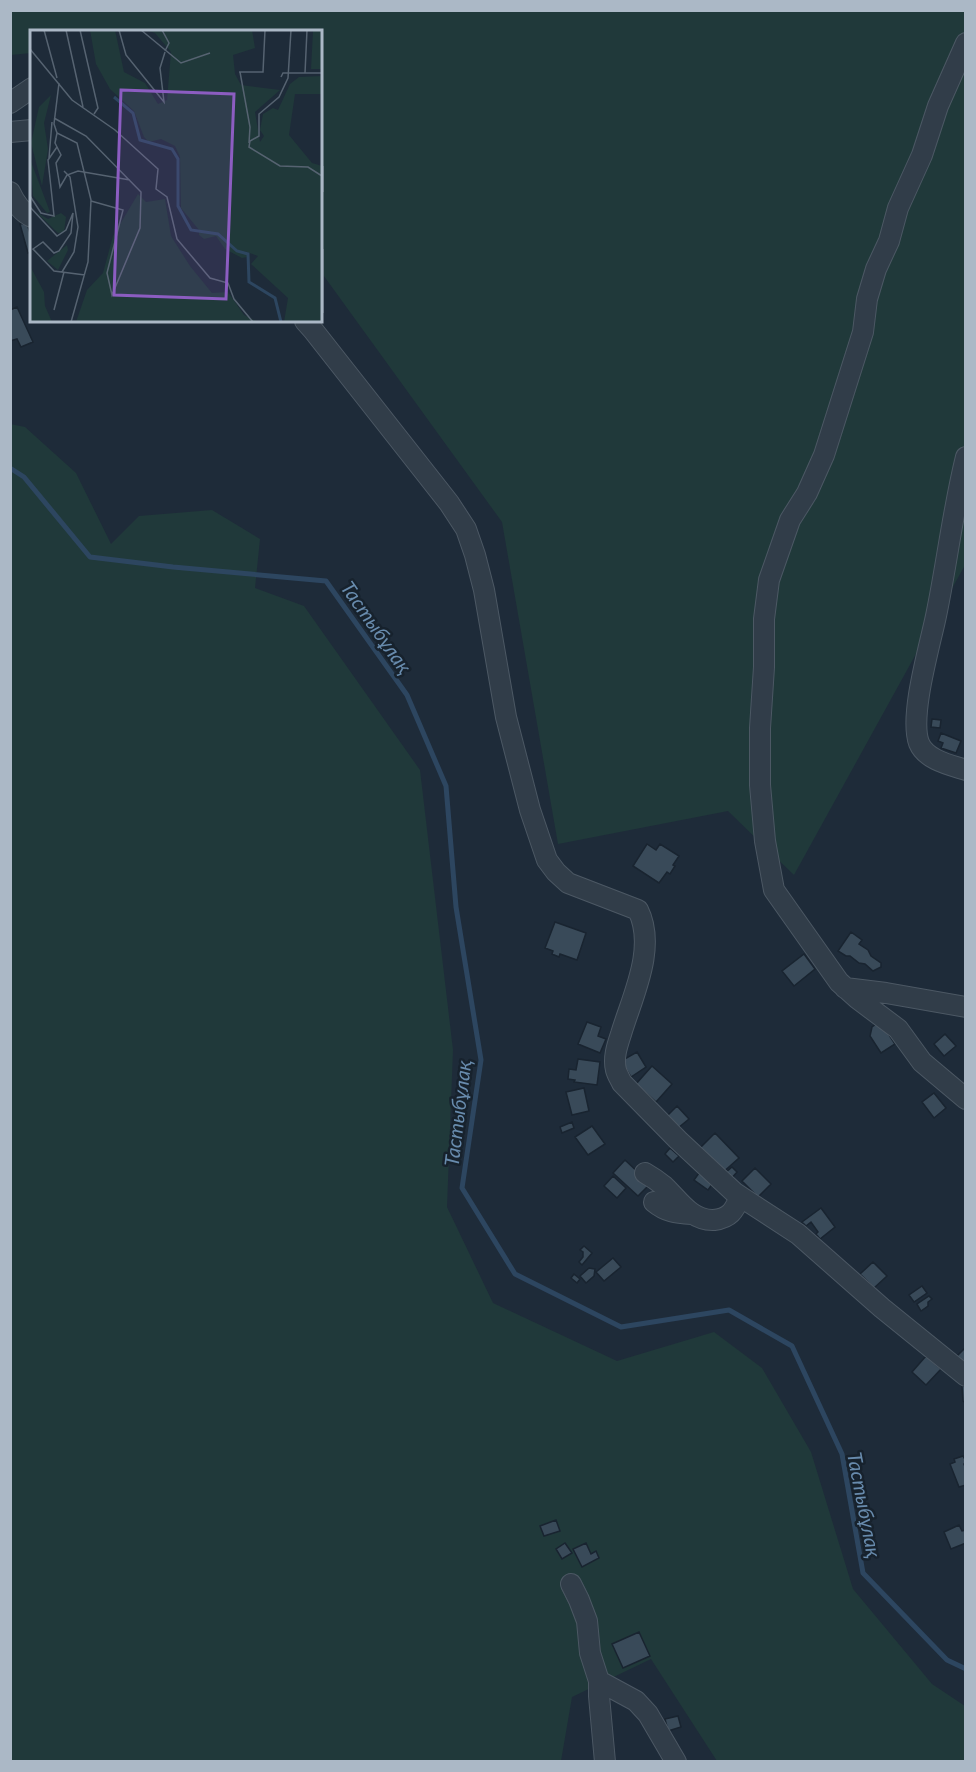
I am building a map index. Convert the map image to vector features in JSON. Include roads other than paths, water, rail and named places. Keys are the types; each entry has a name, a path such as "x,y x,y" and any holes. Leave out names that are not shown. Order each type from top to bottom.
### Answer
{"street":[{"path":"966,43 938,106 922,155 898,208 889,241 876,269 867,299 863,332 824,455 807,493 790,520 769,580 764,619 760,728 760,785 765,841 774,890 838,982 898,1029 922,1062 966,1099"},
{"path":"10,103 30,89"},
{"path":"10,132 30,130"},
{"path":"10,192 14,201 24,213 30,216"},
{"path":"306,322 449,503 466,529 484,590 507,717 530,810 547,860 568,883 638,910 644,921 644,956 615,1050 616,1071 622,1083 740,1197 798,1234 882,1308 966,1376"},
{"path":"966,457 919,699 917,733 920,746 929,754 943,764 966,770"},
{"path":"845,988 966,1007"},
{"path":"645,1173 666,1187 692,1214"},
{"path":"654,1202 664,1210 692,1214 706,1220 723,1219 734,1210 740,1197"},
{"path":"571,1584 587,1622 590,1653 599,1681 605,1761"},
{"path":"599,1681 636,1701 648,1714 676,1761"}],"waterway":[{"name":"Тастыбұлақ","path":"10,468 24,477 90,557 326,581 407,695 446,786 456,907 481,1060 462,1188 515,1274 621,1327 729,1310 792,1346 842,1454 863,1573 947,1660 966,1669"}]}
